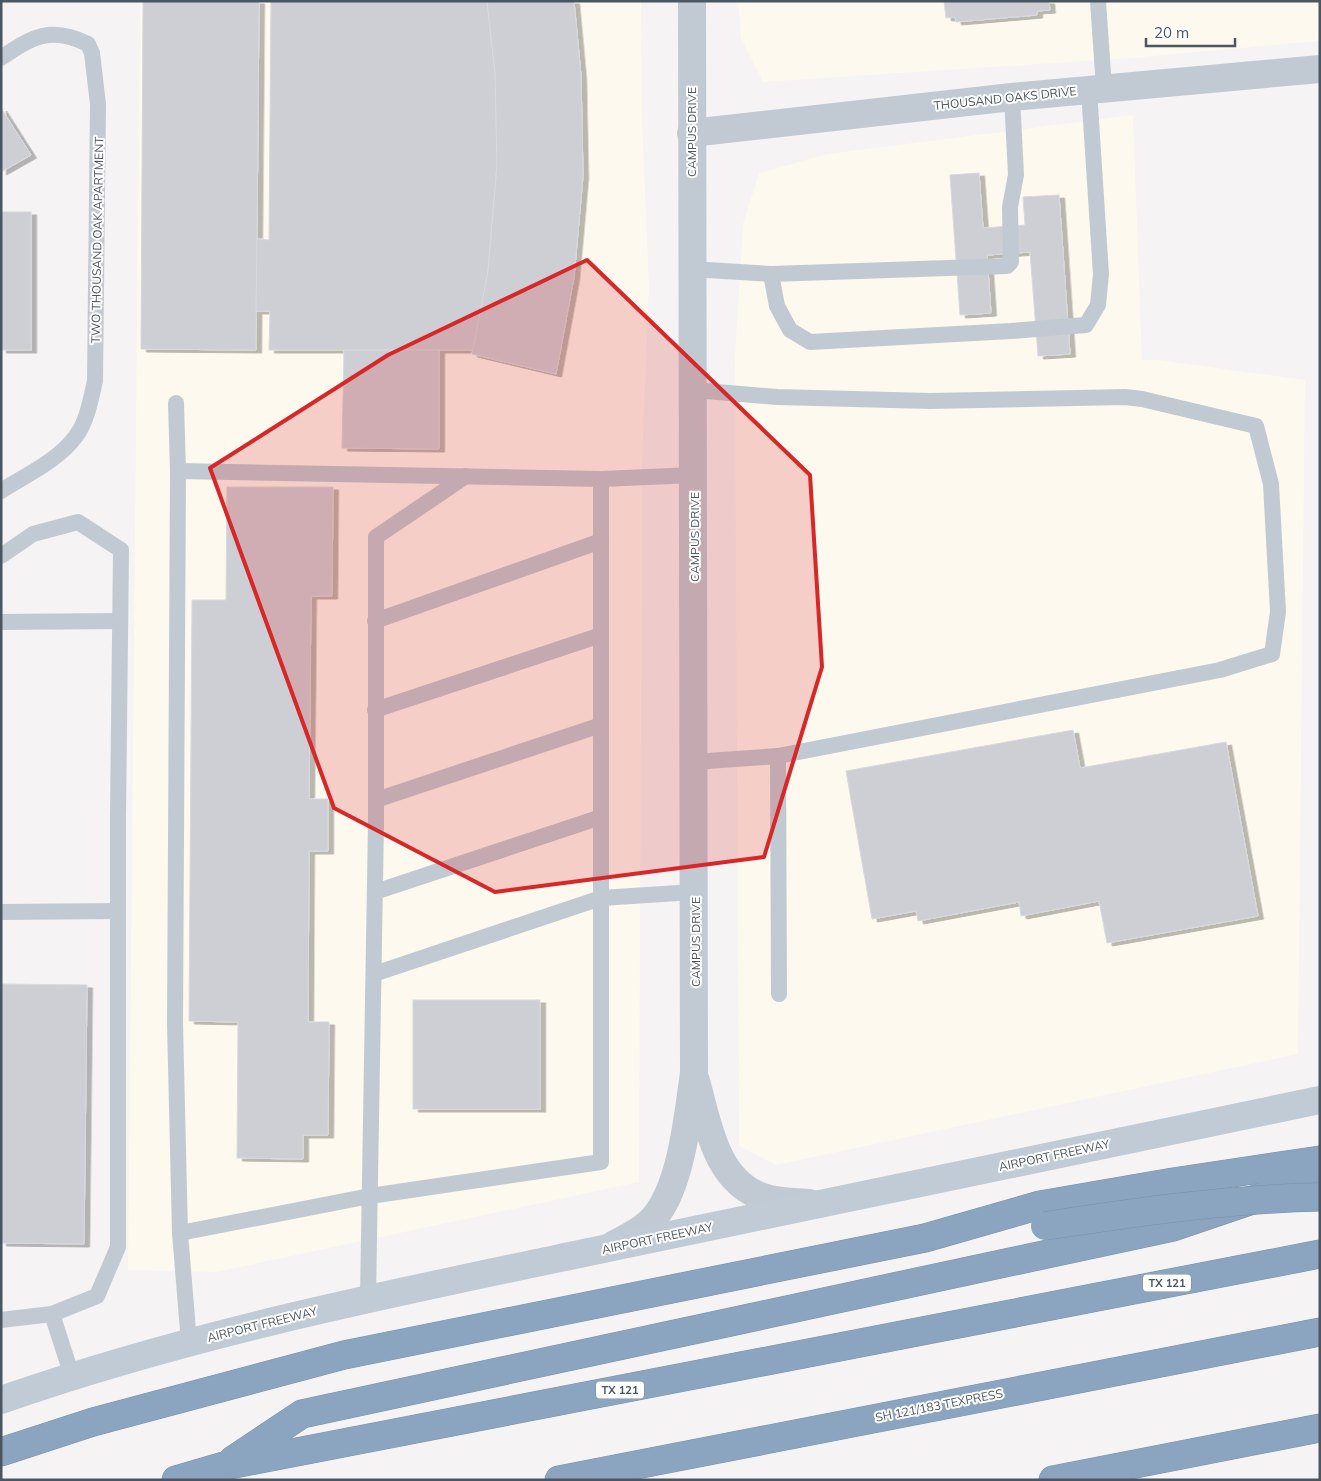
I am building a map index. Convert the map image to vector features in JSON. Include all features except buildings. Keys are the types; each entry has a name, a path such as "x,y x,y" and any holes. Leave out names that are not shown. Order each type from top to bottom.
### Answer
{"highway":[{"path":"1,1452 93,1422 344,1355 1043,1216 1173,1182 1320,1160"},
{"path":"224,1466 302,1414 1174,1227 1320,1176"},
{"path":"1043,1216 1174,1207 1257,1198 1320,1197"},
{"name":"TX 121","path":"176,1480 224,1466 1320,1254"},
{"name":"SH 121/183 TEXPRESS","path":"558,1480 1320,1332"},
{"path":"1053,1480 1320,1428"}],"main road":[{"name":"AIRPORT FREEWAY","path":"1,1400 72,1376 189,1343 368,1298 1320,1100"}],"street":[{"name":"CAMPUS DRIVE","path":"606,1248 638,1232 656,1215 669,1195 680,1155 694,1073 692,1"},
{"name":"THOUSAND OAKS DRIVE","path":"691,133 1012,97 1320,69"},
{"name":"CAMPUS DRIVE","path":"694,1073 720,1160 737,1182 763,1198 818,1204"}],"lane":[{"path":"771,274 777,306 790,330 810,342 1011,332 1086,325 1098,305 1101,274 1094,164 1098,1"},
{"name":"TWO THOUSAND OAK APARTMENT","path":"1,58 25,42 41,36 70,35 88,44 92,53 98,104 95,381 91,400 77,436 57,455 1,491"},
{"path":"691,269 771,274 1007,266 1011,262 1010,207 1016,175 1012,97"},
{"path":"694,390 777,397 930,401 1125,397 1142,399 1256,426 1271,484 1278,612 1272,654 1220,670 778,756 694,762"},
{"path":"176,403 178,471 175,1024 180,1233 189,1343"},
{"path":"178,471 602,479 694,475"},
{"path":"368,1298 376,800 376,537 466,476"},
{"path":"180,1233 370,1196 601,1162 602,479"},
{"path":"1,556 33,534 78,522 121,550 118,1247 97,1296 52,1314 1,1320"},
{"path":"375,621 602,541"},
{"path":"1,622 120,621"},
{"path":"375,710 602,635"},
{"path":"376,800 602,725"},
{"path":"778,756 779,994"},
{"path":"375,892 601,817"},
{"path":"374,974 601,898 694,892"},
{"path":"1,912 118,911"},
{"path":"52,1314 72,1376"}],"highlighted area":[{"path":"587,260 810,475 822,667 764,857 495,892 334,808 210,468 388,355"}],"shaded area":[{"path":"140,1 641,1 642,119 649,286 642,460 639,1182 217,1272 128,1270"},
{"path":"738,1 1320,1 1320,41 1131,58 763,82 741,38"},
{"path":"1133,115 1142,360 1158,360 1305,380 1298,1054 776,1165 739,1146 735,356 743,224 759,173 828,154"}]}
